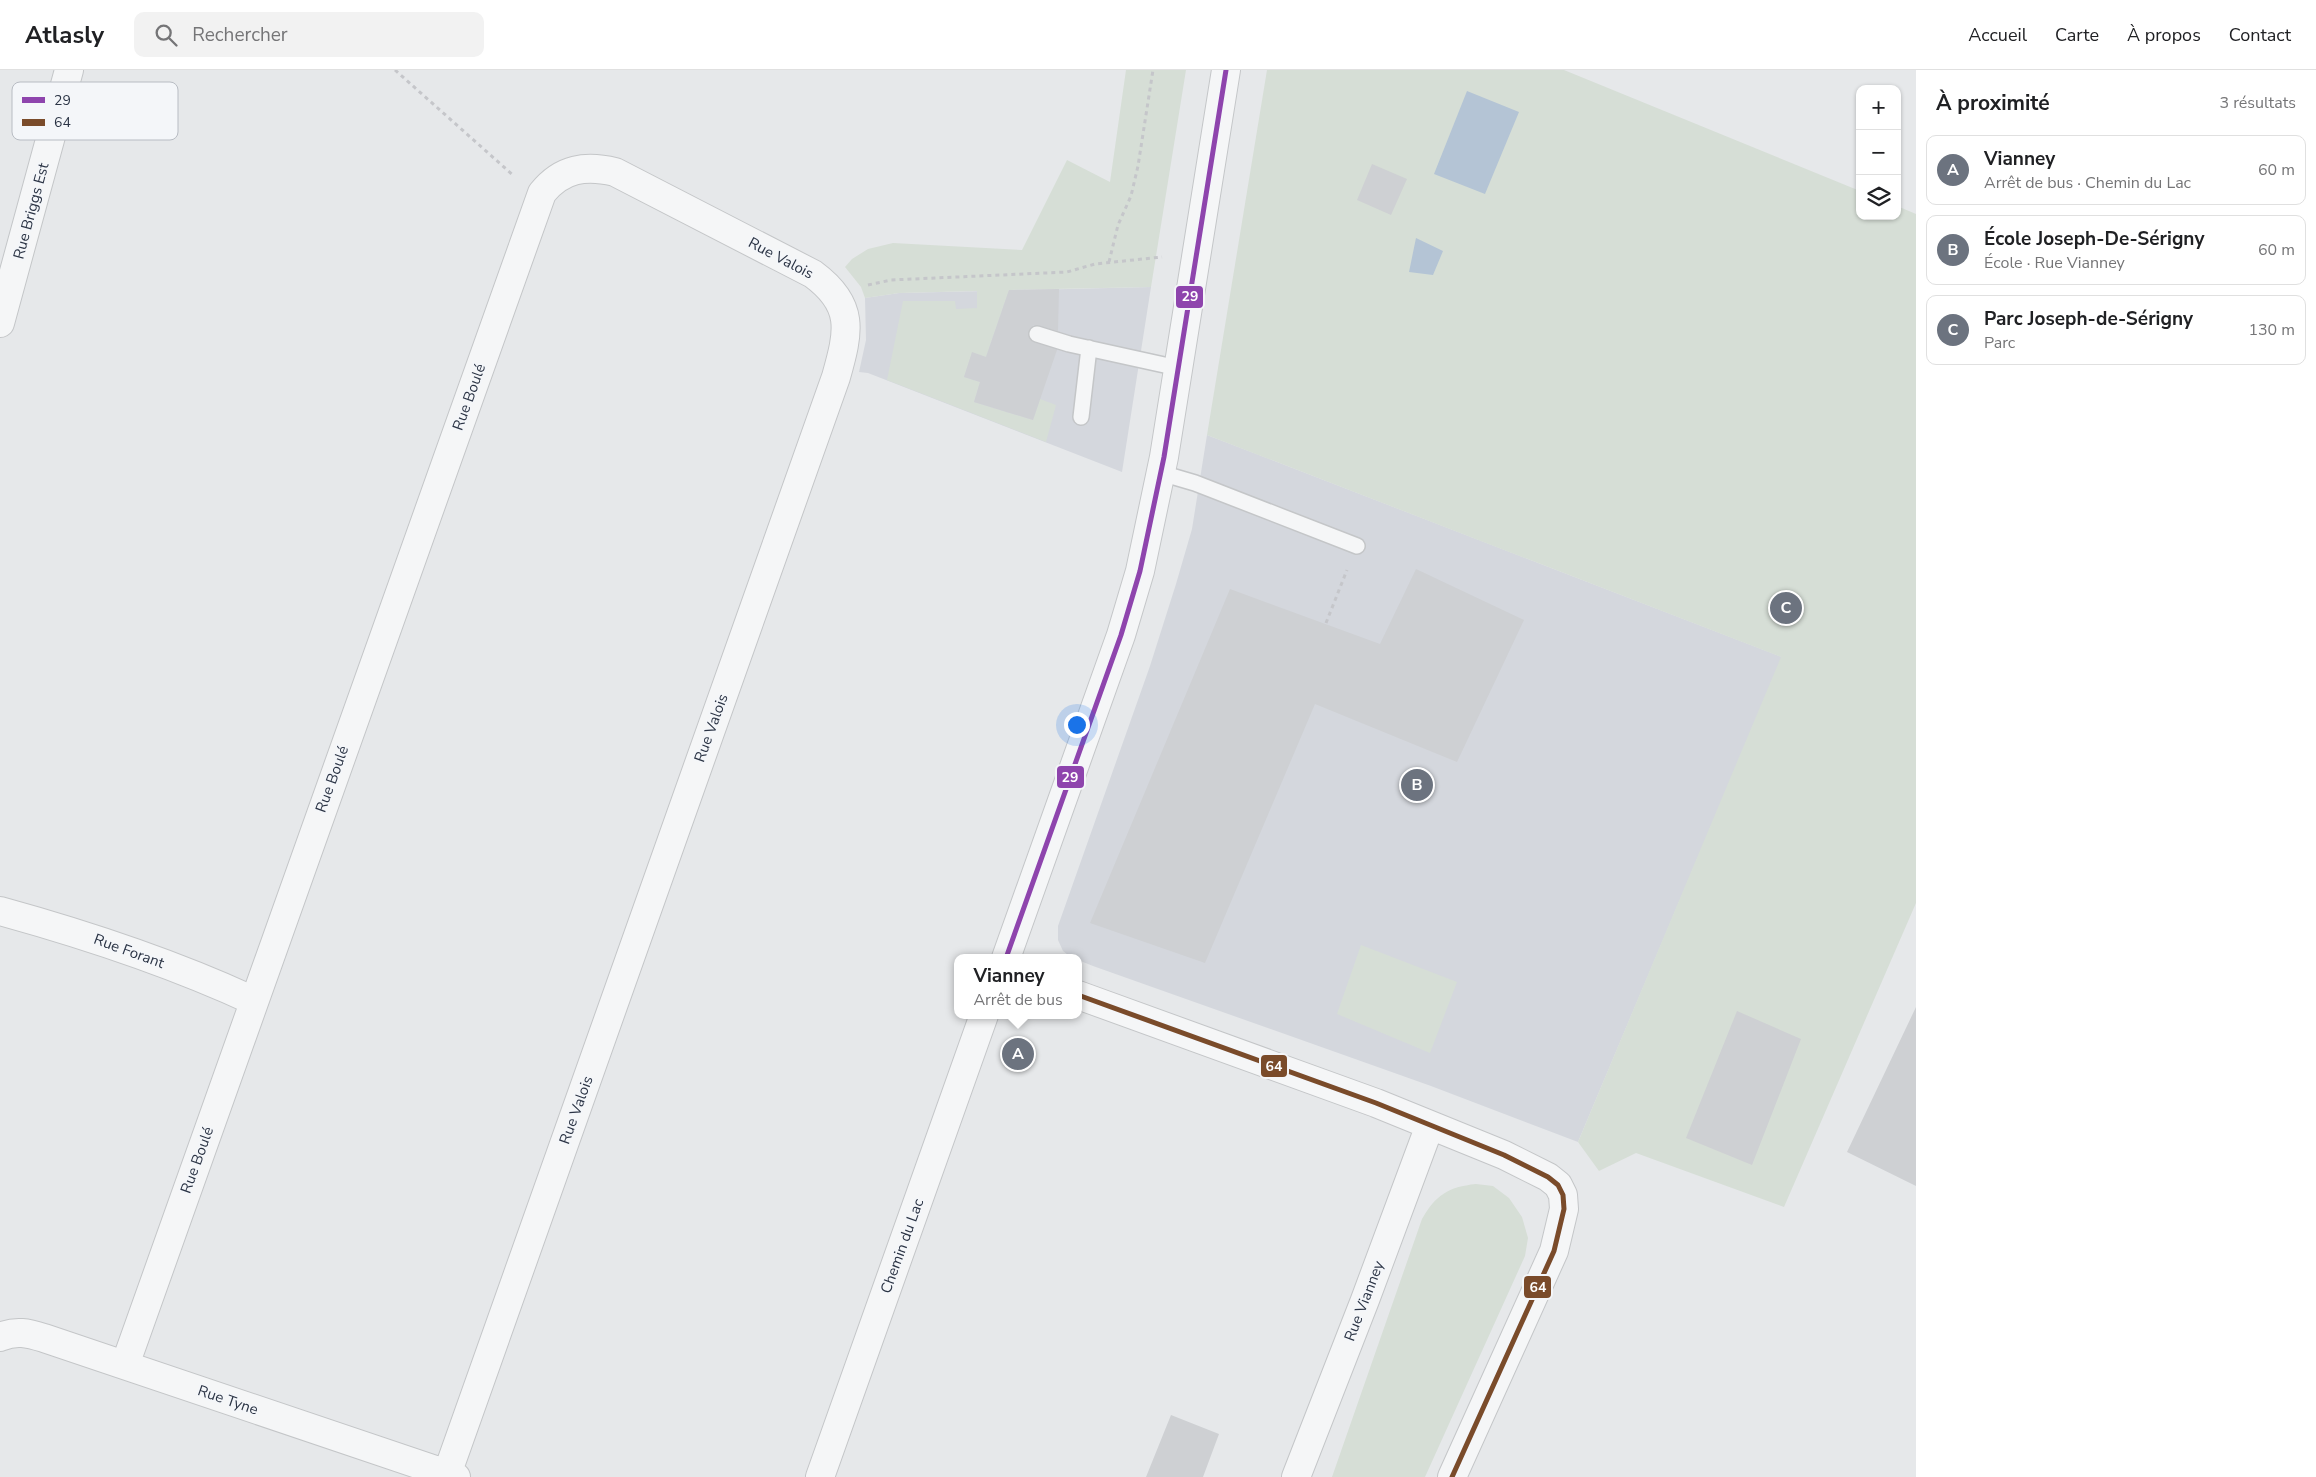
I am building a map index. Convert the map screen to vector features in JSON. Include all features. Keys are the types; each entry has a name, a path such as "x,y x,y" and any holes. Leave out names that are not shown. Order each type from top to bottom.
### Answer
{"street":[{"path":"1007,954 1121,635 1140,571 1161,473 1226,70"},
{"name":"Rue Briggs Est","path":"0,323 50,140"},
{"name":"Rue Valois","path":"449,1476 832,386 846,335 846,320 841,302 827,284 813,274 637,182 615,172 598,168 582,168 564,173 551,182 531,187"},
{"name":"Rue Boulé","path":"125,1365 254,1001 531,187"},
{"name":"Rue Forant","path":"0,912 110,944 210,981 254,1001"},
{"path":"1082,996 1430,1125 1504,1155 1548,1176 1560,1190 1564,1209 1554,1251 1452,1477"},
{"name":"Chemin du Lac","path":"820,1477 983,1019"},
{"name":"Rue Vianney","path":"1296,1477 1366,1300 1430,1125"},
{"name":"Rue Tyne","path":"0,1337 12,1332 23,1332 449,1476"}],"lane":[{"path":"1037,334 1178,368"},
{"path":"1082,417 1089,348"},
{"path":"1161,473 1195,484 1357,546"}],"path":[{"path":"395,70 531,187"},
{"path":"1109,262 1118,225 1131,196 1138,166 1153,70"},
{"path":"861,287 890,280 1067,272 1109,262 1160,257"},
{"path":"1326,623 1357,546"}],"shaded area":[{"path":"1126,70 1186,70 1151,287 1009,290 986,357 972,353 964,377 980,382 974,402 1033,420 1040,399 1056,405 1046,442 887,380 903,301 955,301 956,309 977,308 977,291 899,293 865,298 861,287 845,267 852,259 868,249 893,243 1022,250 1067,160 1110,182"},
{"path":"1267,70 1564,70 1856,189 1856,220 1901,220 1901,208 1916,214 1916,903 1784,1207 1636,1153 1599,1171 1578,1142 1781,657 1207,435"},
{"path":"1151,287 1122,472 868,373 859,372 866,340 865,298 899,293"},
{"path":"1207,435 1782,657 1578,1142 1431,1086 1093,966 1082,962 1082,954 1067,954 1063,951 1058,940 1058,926 1150,666 1192,529"},
{"path":"1361,945 1457,982 1430,1053 1337,1014"},
{"path":"1476,1184 1493,1186 1509,1198 1522,1217 1528,1238 1525,1256 1425,1477 1332,1477 1422,1219 1432,1204 1450,1190"}],"water":[{"path":"1467,91 1519,112 1485,194 1434,174"},
{"path":"1416,238 1443,251 1433,275 1409,272"}],"building":[{"path":"1372,164 1407,179 1391,215 1357,200"},
{"path":"1059,289 1058,331 1033,325 1029,337 1058,347 1033,420 974,402 980,382 964,377 972,352 986,357 1009,290"},
{"path":"1416,569 1524,620 1457,762 1315,704 1205,963 1090,923 1230,589 1380,644"},
{"path":"1916,1007 1916,1186 1847,1152"},
{"path":"1737,1011 1801,1039 1752,1165 1686,1138"},
{"path":"1171,1415 1219,1434 1203,1477 1146,1477"}],"transit line":[{"name":"29","path":"1007,954 1121,635 1140,571 1164,457 1226,70"},
{"name":"64","path":"1082,996 1376,1103 1504,1155 1548,1177 1558,1185 1563,1195 1564,1209 1554,1251 1452,1477"}],"place":[{"name":"Parc Joseph-de-Sérigny","path":"1786,608"},
{"name":"École Joseph-De-Sérigny","path":"1417,785"},
{"name":"Vianney","path":"1018,1054"}]}
